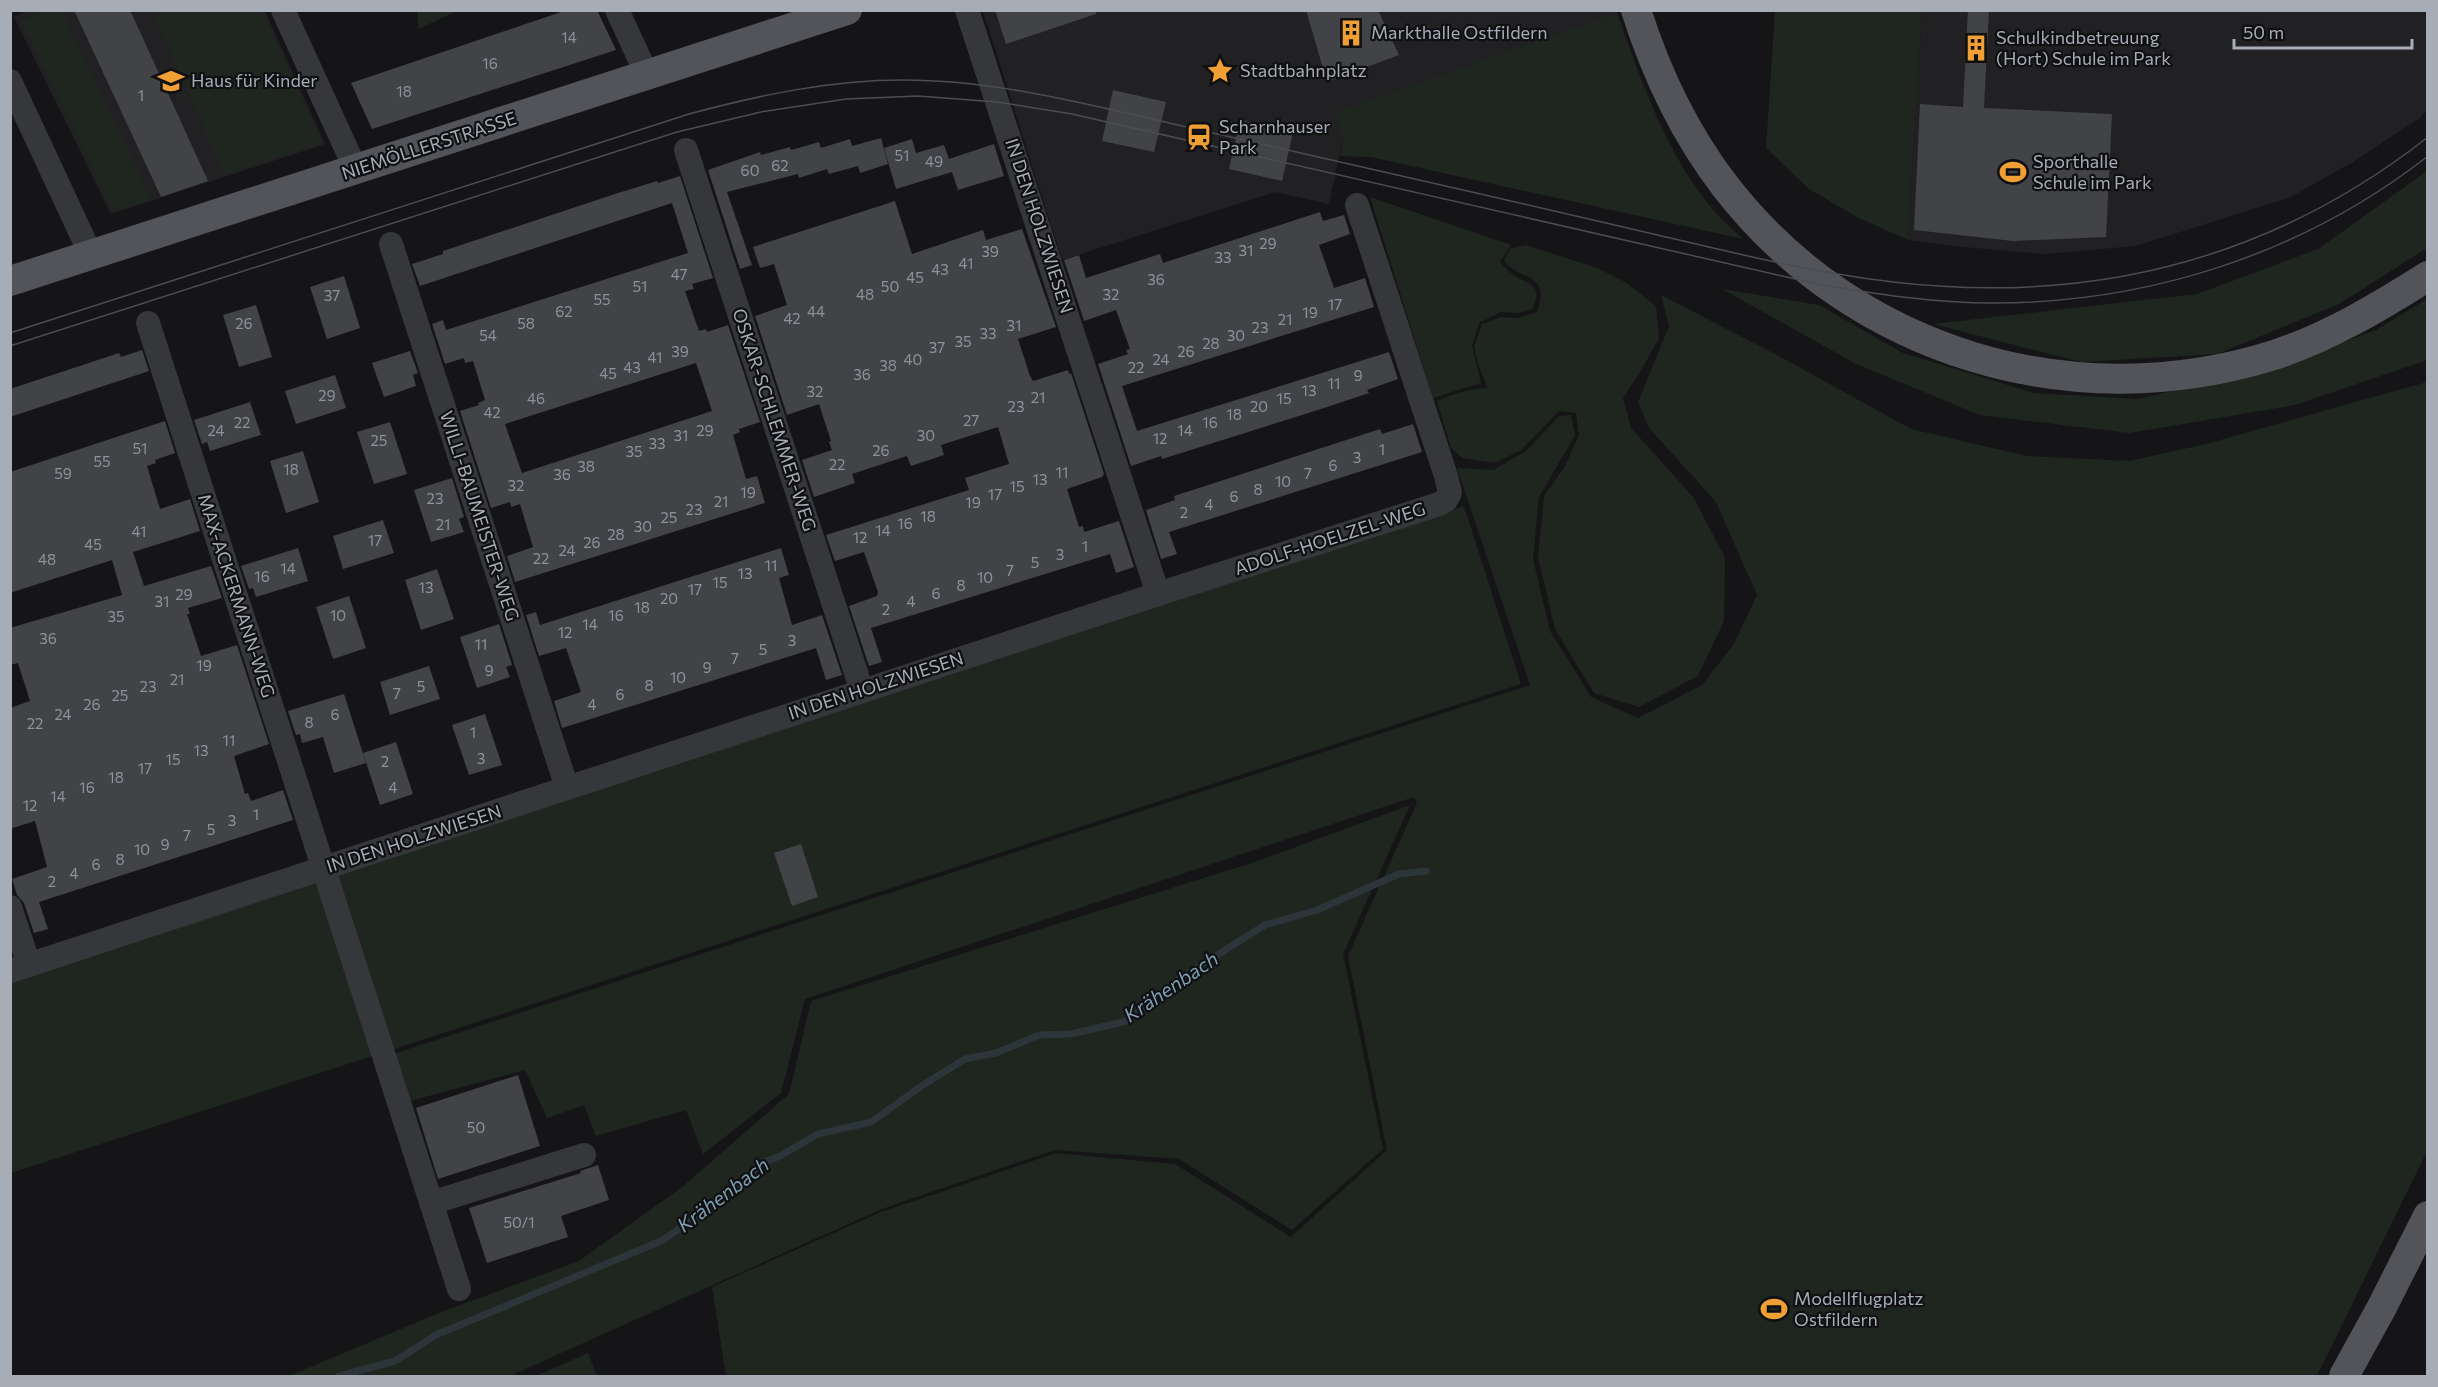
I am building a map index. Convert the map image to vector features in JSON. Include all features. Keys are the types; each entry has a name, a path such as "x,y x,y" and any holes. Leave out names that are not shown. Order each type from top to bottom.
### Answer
{"main road":[{"name":"NIEMÖLLERSTRASSE","path":"10,281 847,10"},
{"path":"1636,10 1657,67 1685,125 1709,164 1750,216 1810,274 1839,296 1905,330 1971,357 2019,369 2059,375 2120,379 2184,375 2232,366 2305,343 2363,316 2427,276"},
{"path":"2344,1377 2427,1216"}],"street":[{"path":"284,10 357,170"},
{"path":"616,10 647,75"},
{"name":"IN DEN HOLZWIESEN","path":"20,968 1158,594 967,10"},
{"path":"10,81 91,255"},
{"name":"OSKAR-SCHLEMMER-WEG","path":"686,150 862,691"},
{"name":"ADOLF-HOELZEL-WEG","path":"1158,594 1431,507 1446,500 1450,493 1357,205"},
{"name":"WILLI-BAUMEISTER-WEG","path":"391,244 567,788"},
{"name":"MAX-ACKERMANN-WEG","path":"148,323 459,1289"},
{"path":"10,907 20,968"},
{"path":"431,1203 584,1155"}],"shaded area":[{"name":"Haus für Kinder","path":"28,10 265,11 325,144 111,214 14,17"},
{"path":"45,10 62,11 151,199 112,211 22,21"},
{"path":"417,10 456,10 456,11 419,29"},
{"path":"1616,10 1622,26 1340,125 1343,137 1329,204 1275,192 1062,260 983,11"},
{"path":"163,11 262,11 322,142 224,174 155,19"},
{"path":"1775,11 1922,11 1908,240 1857,217 1809,189 1766,148"},
{"path":"1922,11 2427,11 2427,109 2420,118 2353,162 2291,197 2136,246 2045,254 1908,240"},
{"path":"1617,13 1646,92 1670,144 1699,192 1743,239 1371,157 1340,156 1343,137 1335,113"},
{"path":"2427,171 2427,248 2339,304 2217,354 2081,362 1933,324 2197,294 2318,249"},
{"path":"1370,197 1511,245 1500,262 1511,273 1532,286 1536,295 1535,301 1532,309 1519,313 1501,312 1479,323 1472,346 1481,383 1433,398"},
{"path":"1526,245 1597,268 1625,282 1656,306 1659,338 1623,398 1631,428 1694,498 1725,558 1724,621 1698,676 1639,707 1594,693 1555,629 1538,557 1544,496 1565,466 1579,435 1576,413 1559,411 1521,450 1495,463 1462,458 1451,448 1437,401 1462,392 1488,388 1474,347 1482,324 1501,317 1518,318 1537,312 1540,290 1537,284 1504,261 1510,249"},
{"path":"1722,289 1819,305 1903,353 2034,393 2138,399 2277,367 2376,330 2427,299 2427,360 2295,405 2129,433 1980,415 1856,364"},
{"path":"1661,295 1777,355 1911,429 2027,456 2129,461 2206,444 2427,382 2427,1151 2317,1376 726,1376 712,1287 881,1212 1056,1153 1175,1164 1291,1237 1387,1150 1348,956 1417,803 1414,797 805,999 781,1093 703,1154 686,1110 596,1136 584,1105 547,1118 525,1070 410,1101 390,1055 1530,685 1457,468 1493,470 1526,451 1559,416 1571,415 1575,435 1539,497 1533,559 1550,631 1591,697 1638,718 1702,685 1734,644 1757,595 1716,502 1649,428 1638,402 1669,326"},
{"path":"1464,506 1521,684 11,1173 10,979"},
{"path":"1410,805 1343,954 1383,1149 1292,1230 1179,1159 1055,1150 882,1209 510,1376 289,1376 439,1313 579,1261 681,1188 789,1094 811,1001 1255,862"},
{"path":"588,1353 597,1376 536,1376"}],"building":[{"path":"74,10 130,10 208,181 161,197"},
{"path":"567,10 597,10 616,50 372,129 351,83"},
{"path":"995,10 1096,10 1096,14 1006,44"},
{"name":"Markthalle Ostfildern","path":"1306,10 1378,10 1399,55 1327,82"},
{"name":"Sporthalle Schule im Park","path":"1968,10 1989,10 1984,108 2112,114 2106,237 2013,241 1914,230 1920,104 1963,107"},
{"path":"1113,90 1166,102 1154,152 1102,141"},
{"path":"1240,120 1293,132 1282,181 1229,169"},
{"path":"881,138 888,164 860,173 858,166 829,174 827,169 799,178 798,174 727,192 752,265 740,269 708,170 760,152 761,155 790,147 791,150 819,142 821,148 850,139 852,146"},
{"path":"912,139 916,153 944,145 949,159 994,144 1004,176 958,190 952,172 896,189 884,148"},
{"path":"680,176 713,278 692,284 694,289 685,291 699,331 706,329 707,332 728,325 760,422 739,429 740,432 733,435 746,479 757,476 765,503 515,582 507,556 533,547 520,504 511,507 510,502 491,508 460,411 479,405 478,403 485,400 473,361 465,363 464,358 445,364 432,324 443,320 446,330 688,253 672,203 420,286 412,264 443,254 443,251 618,193 657,181 658,183","holes":["696,363 712,411 522,473 505,424"]},
{"path":"895,201 912,254 983,230 986,240 1022,229 1056,327 1018,339 1030,376 1033,381 1068,370 1069,374 1071,373 1104,474 1102,477 1067,489 1079,527 1083,526 1084,532 1119,521 1134,567 1116,573 1110,554 871,628 882,662 869,666 849,606 877,596 878,592 864,552 835,561 826,535 969,490 965,478 1009,464 998,427 941,445 944,455 911,466 907,456 852,474 855,483 814,497 802,460 832,450 829,442 831,441 819,404 787,415 755,316 787,305 774,264 760,268 753,247"},
{"path":"1320,212 1323,221 1344,215 1350,234 1319,245 1334,288 1365,278 1374,307 1122,386 1137,431 1389,352 1398,379 1367,390 1369,393 1318,410 1162,459 1161,456 1131,466 1098,364 1128,354 1126,350 1130,349 1116,310 1084,321 1064,260 1079,255 1086,278 1160,254 1163,263"},
{"path":"344,276 360,328 327,339 310,287"},
{"path":"256,305 272,357 239,367 223,315"},
{"path":"142,350 149,371 10,417 10,389 119,353 121,357"},
{"path":"410,351 418,373 413,375 416,386 384,397 372,363"},
{"path":"335,375 346,408 296,424 285,391"},
{"path":"250,402 261,435 210,451 207,442 202,444 194,420"},
{"path":"165,421 175,453 155,460 156,463 147,466 160,509 190,499 200,531 133,552 144,586 211,566 222,598 188,608 190,614 187,614 201,656 237,645 269,744 234,756 245,794 248,793 251,801 283,790 293,820 39,902 48,929 34,933 24,903 17,895 12,879 47,867 35,821 10,829 10,708 30,701 18,663 10,665 10,628 122,595 112,560 10,593 10,472"},
{"path":"390,422 407,474 374,484 357,432"},
{"path":"1413,424 1422,452 1169,532 1177,554 1161,559 1146,510 1175,500 1174,496 1380,429 1382,434"},
{"path":"303,451 319,502 286,513 270,461"},
{"path":"452,478 464,517 459,519 464,532 431,542 414,490"},
{"path":"383,520 394,553 343,569 333,536"},
{"path":"298,548 308,581 256,597 253,588 249,589 241,566"},
{"path":"781,548 789,575 779,578 792,625 822,615 842,675 826,680 816,648 562,728 554,701 581,692 566,648 539,656 526,615 536,612 540,625"},
{"path":"437,569 454,619 421,630 405,580"},
{"path":"349,596 366,648 333,659 316,607"},
{"path":"499,624 512,665 506,667 510,677 477,688 460,637"},
{"path":"429,666 440,699 390,715 380,682"},
{"path":"344,694 366,763 334,773 323,737 302,743 300,734 296,735 288,711"},
{"path":"485,714 502,765 469,775 452,725"},
{"path":"396,742 413,794 380,805 363,753"},
{"path":"801,844 818,897 792,906 774,853"},
{"path":"518,1075 540,1146 438,1179 416,1108"},
{"path":"598,1165 609,1200 561,1216 568,1237 487,1263 469,1208 581,1173 580,1171"}],"waterway":[{"name":"Krähenbach","path":"339,1376 395,1361 436,1335 661,1241 719,1203 762,1163 780,1156 818,1134 871,1122 965,1059 996,1053 1039,1035 1071,1034 1127,1021 1176,981 1265,925 1317,910 1399,874 1426,871"}],"tram line":[{"path":"10,333 689,114 769,95 849,83 939,81 1011,89 1295,151 1790,265 1893,282 1966,287 2038,286 2108,279 2176,265 2241,243 2306,215 2368,180 2428,137"},
{"path":"10,346 677,132 761,112 846,99 918,96 997,102 1072,114 1817,284 1905,297 1971,303 2052,301 2110,294 2167,282 2223,266 2277,245 2330,220 2380,190 2428,156"}],"place":[{"name":"Markthalle Ostfildern","path":"1351,33"},
{"name":"Schulkindbetreuung (Hort) Schule im Park","path":"1976,48"},
{"name":"Stadtbahnplatz","path":"1220,71"},
{"name":"Haus für Kinder","path":"171,81"},
{"name":"Scharnhauser Park","path":"1199,137"},
{"name":"Sporthalle Schule im Park","path":"2013,172"},
{"name":"Modellflugplatz Ostfildern","path":"1774,1309"}]}
